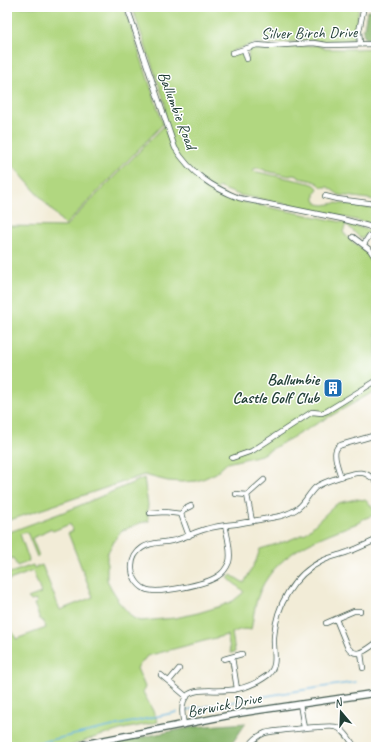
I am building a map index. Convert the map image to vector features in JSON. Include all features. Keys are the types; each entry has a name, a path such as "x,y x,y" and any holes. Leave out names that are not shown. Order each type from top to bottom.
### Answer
{"street":[{"name":"Ballumbie Road","path":"127,7 175,148 182,159 196,174 209,184 225,193 239,198 342,219 368,226 376,231"},
{"path":"360,44 359,31 363,7"},
{"name":"Silver Birch Drive","path":"232,53 257,45 269,46 313,43 376,44"},
{"name":"Silver Birch Drive","path":"244,49 247,59"},
{"path":"325,196 376,204"},
{"path":"364,244 369,236"},
{"path":"353,237 373,252 376,259"},
{"path":"232,458 252,451 312,412 327,411 376,381"},
{"path":"341,477 335,451 337,448 341,445 376,435"},
{"path":"225,526 230,555 229,562 225,570 219,576 189,586 166,590 152,591 144,589 137,582 133,575 133,561 136,554 142,547 150,544 172,541 205,529 281,516 298,508 318,486 341,477 362,473 368,475 376,481"},
{"path":"236,494 247,495 264,480"},
{"path":"247,495 252,521"},
{"path":"181,514 185,509 191,506"},
{"path":"150,513 165,512 181,514"},
{"path":"181,514 189,536"},
{"path":"184,725 182,703 192,692 199,690 237,689 254,683 267,675 273,669 275,661 274,638 276,622 280,608 288,592 298,579 310,568 323,560 348,552 376,540"},
{"path":"326,623 354,611 360,611"},
{"path":"336,619 349,650 361,653 376,643"},
{"path":"361,653 363,668"},
{"path":"224,660 242,654"},
{"path":"232,657 237,689"},
{"path":"168,681 179,669"},
{"path":"161,674 187,697"},
{"name":"Berwick Drive","path":"78,747 84,744 241,713 376,693"},
{"path":"300,704 304,728"},
{"path":"248,747 256,738 266,733 304,728 335,727 342,730 355,747"}],"green space":[{"path":"7,7 124,7 163,124 65,225 7,159"},
{"path":"132,7 358,7 354,39 347,41 347,43 319,42 314,40 268,44 256,43 232,51 233,55 239,53 242,54 245,59 249,58 248,53 250,50 258,47 276,48 318,45 325,49 376,48 376,200 339,195 328,187 322,187 309,180 299,178 298,176 290,176 257,168 253,171 315,185 318,188 315,194 315,200 318,204 324,205 336,203 376,208 376,226 306,208 239,195 218,187 217,191 234,200 346,223 375,234 376,253 370,246 370,242 373,237 367,233 363,238 360,238 346,224 343,232 350,240 369,254 376,268 376,390 261,455 227,463 216,473 197,481 168,481 144,475 10,520 7,519 7,226 65,227 165,125 165,103"},
{"path":"376,10 376,41 374,41 374,39 365,38 363,33 367,11"},
{"path":"144,478 149,521 121,531 107,554 107,580 118,599 117,600 133,618 140,621 175,618 198,613 233,601 244,592 228,578 231,575 244,583 256,561 260,549 287,541 306,533 338,503 356,499 365,500 371,505 376,514 361,520 361,522 314,541 285,558 264,583 257,599 251,630 246,629 232,633 235,652 231,653 227,635 147,656 137,668 145,687 143,692 158,722 124,729 67,747 7,747 7,634 13,632 16,639 46,628 43,620 41,621 34,604 37,603 36,600 31,601 28,598 41,593 33,571 7,581 7,574 33,565 34,568 42,565 60,610 93,597 68,533 73,531 70,524 53,531 50,529 32,538 39,556 37,557 27,532 20,534 29,560 28,562 17,566 13,558 7,560 7,533 69,510"},
{"path":"246,723 233,742 183,747 92,747 193,727"}],"waterway":[{"path":"186,710 356,682"},
{"path":"19,747 177,712"}],"place":[{"name":"Ballumbie Castle Golf Club","path":"333,388"}]}
